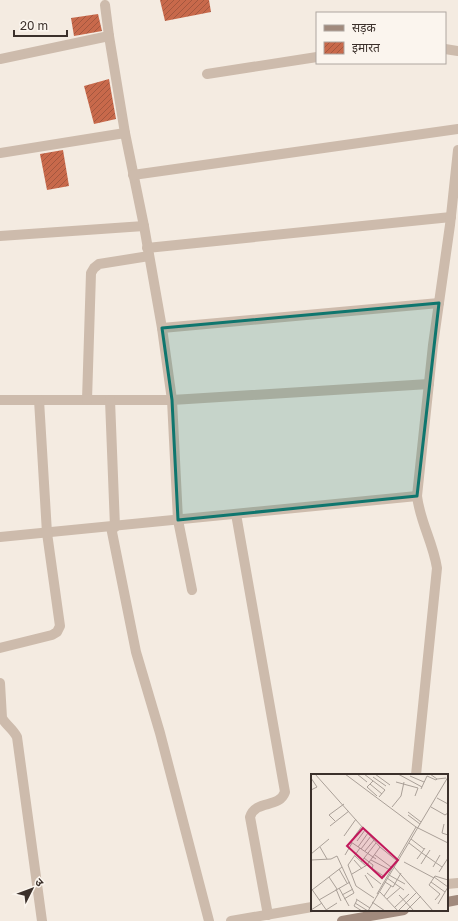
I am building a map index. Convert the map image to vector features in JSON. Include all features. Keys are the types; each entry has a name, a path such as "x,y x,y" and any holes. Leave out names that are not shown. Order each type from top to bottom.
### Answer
{"main road":[{"path":"448,902 458,900"},
{"path":"342,921 398,911"}],"street":[{"path":"105,5 125,133 144,226 162,328 172,400 178,520 192,590"},
{"path":"0,59 109,36"},
{"path":"446,49 458,50"},
{"path":"207,74 316,57"},
{"path":"133,175 458,129"},
{"path":"0,153 125,133"},
{"path":"416,774 437,568 435,552 419,511 417,496 429,384 451,217 458,150"},
{"path":"87,400 91,273 99,264 148,252 451,217"},
{"path":"0,236 144,226"},
{"path":"162,328 439,303"},
{"path":"0,400 172,400 429,384"},
{"path":"0,648 52,635 57,632 60,626 47,533 39,400"},
{"path":"110,400 113,527 134,645 160,733 209,921"},
{"path":"0,537 417,496"},
{"path":"236,514 285,792 280,800 256,808 250,817 268,915"},
{"path":"0,683 2,718 17,737 42,921"},
{"path":"448,884 458,883"},
{"path":"231,921 311,907"}],"highlighted area":[{"path":"439,303 417,496 178,520 172,400 162,328"}],"building":[{"path":"160,0 209,0 211,12 165,21"},
{"path":"98,14 102,31 74,36 71,18"},
{"path":"109,79 116,119 94,124 84,86"},
{"path":"63,150 69,186 47,190 40,154"}]}
